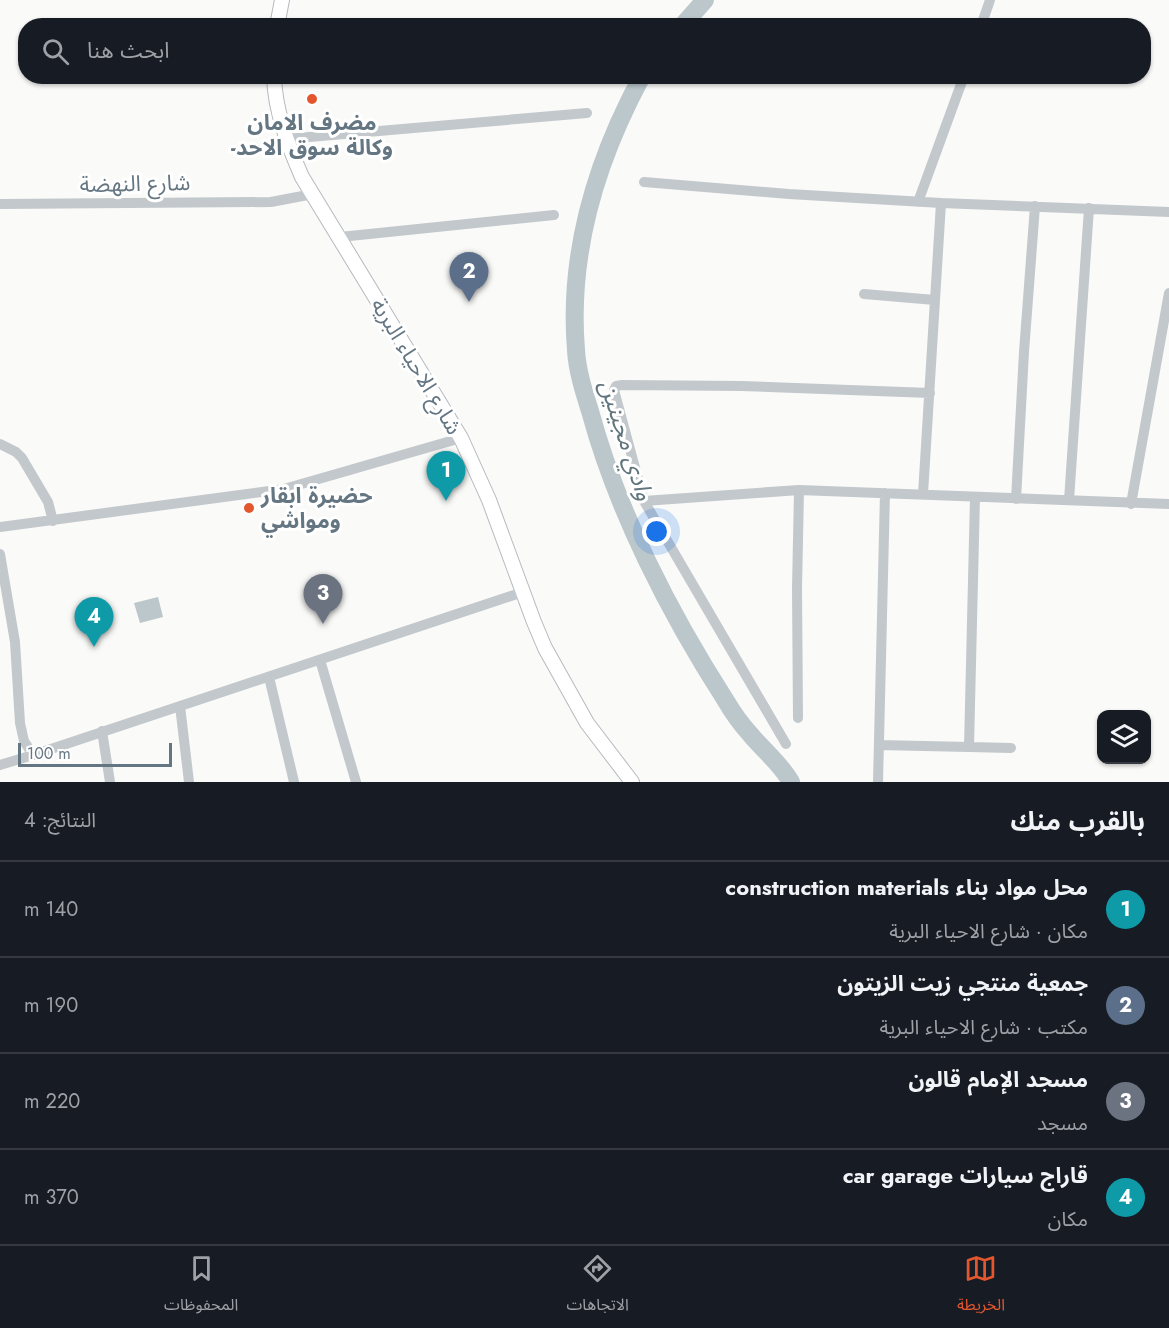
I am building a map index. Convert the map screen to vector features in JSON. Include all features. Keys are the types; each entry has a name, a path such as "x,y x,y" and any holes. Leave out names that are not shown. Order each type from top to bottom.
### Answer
{"main road":[{"path":"279,18 282,0"},
{"name":"شارع الاحياء البرية","path":"275,84 279,113 286,139 302,177 461,438 489,500 545,648 587,723 632,782"}],"street":[{"path":"984,18 990,0"},
{"path":"918,202 961,84"},
{"path":"286,139 586,113"},
{"path":"644,182 918,202 1169,212"},
{"name":"شارع النهضة","path":"0,204 271,202 313,194"},
{"path":"923,494 940,203"},
{"path":"1016,499 1023,363 1035,206"},
{"path":"1069,500 1089,208"},
{"path":"340,237 554,215"},
{"path":"1131,504 1169,293"},
{"path":"864,294 935,300"},
{"path":"786,744 644,501 614,390 616,386 741,386 930,393"},
{"path":"0,527 284,489 461,438"},
{"path":"0,444 16,452 22,458 48,502 53,521"},
{"path":"644,501 800,490 1169,504"},
{"path":"798,718 797,589 800,490"},
{"path":"878,782 885,493"},
{"path":"969,747 975,497"},
{"path":"0,554 15,642 20,723 24,741 33,755"},
{"path":"0,765 523,592"},
{"path":"320,660 356,782"},
{"path":"269,677 294,782"},
{"path":"180,706 189,782"},
{"path":"102,731 110,782"},
{"path":"879,745 1011,748"}],"shaded area":[{"path":"158,597 163,617 140,623 134,603"}],"waterway":[{"name":"وادي مجينين","path":"689,18 705,0"},
{"name":"وادي مجينين","path":"638,84 611,141 599,174 581,243 576,278 575,314 579,373 601,449 615,486 630,524 665,597 734,714 791,782"}],"place":[{"name":"مضرف الامان -وكالة سوق الاحد","path":"312,99"},
{"name":"جمعية منتجي زيت الزيتون","path":"469,302"},
{"name":"محل مواد بناء construction materials","path":"446,501"},
{"name":"حضيرة ابقار ومواشي","path":"249,508"},
{"name":"مسجد الإمام قالون","path":"323,624"},
{"name":"قاراج سيارات car garage","path":"94,647"}]}
